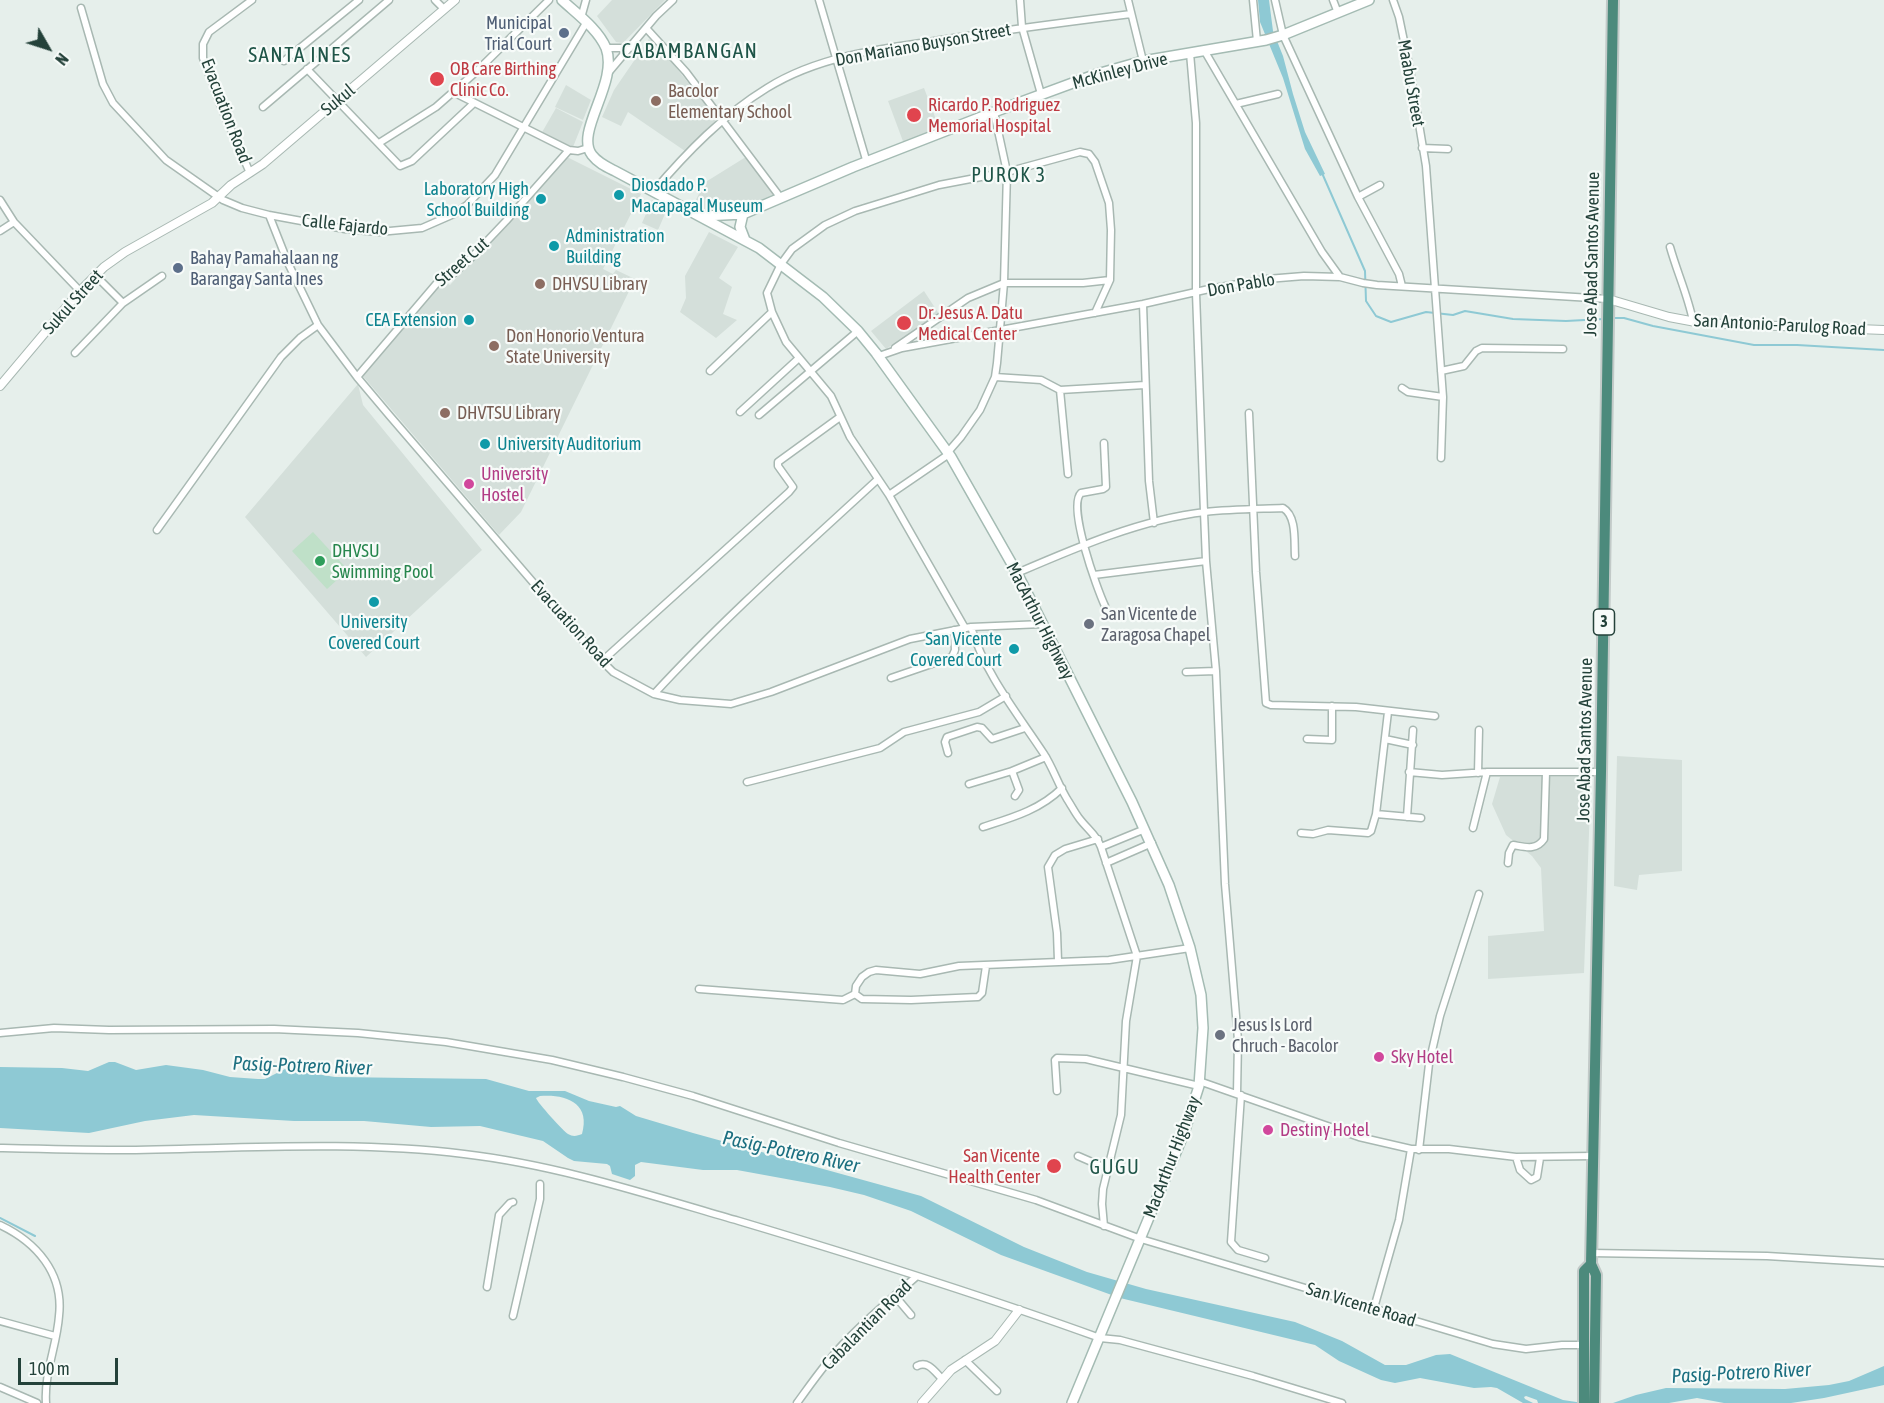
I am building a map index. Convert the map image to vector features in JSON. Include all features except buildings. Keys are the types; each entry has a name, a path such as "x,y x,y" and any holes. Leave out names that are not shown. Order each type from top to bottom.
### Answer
{"highway":[{"name":"Jose Abad Santos Avenue","path":"1593,1403 1584,1271 1591,1258 1594,1156 1613,0"},
{"name":"Jose Abad Santos Avenue","path":"1584,1403 1588,1349"}],"main road":[{"path":"562,0 599,36 609,63 607,81 588,132 588,148"},
{"name":"McKinley Drive","path":"701,216 743,214 994,111 1097,74 1143,61 1281,36 1369,0"},
{"name":"MacArthur Highway","path":"588,148 602,164 745,240 781,264 823,297 858,331 879,356 948,453 1017,573 1152,843 1169,885 1190,948 1202,1005 1203,1028 1199,1084 1184,1133 1072,1403"},
{"path":"743,214 740,227 745,240"}],"street":[{"name":"Evacuation Road","path":"250,172 221,108 202,52 205,37 209,32 252,0"},
{"path":"284,61 359,0"},
{"path":"263,107 389,0"},
{"path":"435,0 444,9"},
{"name":"Sukul","path":"219,196 337,102 455,0"},
{"path":"379,143 419,119 453,92 549,0"},
{"name":"Calle Fajardo","path":"81,8 103,84 113,103 166,160 234,205 269,215 355,230 387,232 422,228 454,214 467,205 495,175 584,21 586,0"},
{"path":"608,73 646,28 674,0"},
{"path":"819,0 867,163"},
{"path":"1020,0 1022,27 1041,94"},
{"path":"1128,0 1143,61"},
{"path":"1253,0 1261,41"},
{"path":"1275,0 1281,36 1358,197 1399,274 1402,286"},
{"path":"1333,0 1338,13"},
{"name":"Maabu Street","path":"1393,0 1400,16 1426,166 1434,302 1443,397 1441,458"},
{"name":"Don Mariano Buyson Street","path":"653,192 685,156 723,120 767,87 815,66 882,48 1022,27 1131,14"},
{"path":"646,28 686,72 780,197"},
{"path":"605,48 630,48"},
{"path":"1204,50 1322,252 1340,278"},
{"path":"1190,53 1196,123 1196,293 1206,561 1216,671 1222,833 1238,1040 1239,1095 1231,1242 1238,1250 1264,1258"},
{"path":"307,69 400,166 406,165 474,103"},
{"path":"453,92 569,150 578,151 588,148"},
{"path":"1236,104 1278,94"},
{"path":"889,495 948,453 972,423 995,377 1004,283 1007,172 994,111"},
{"path":"1422,148 1448,148"},
{"name":"Street Cut","path":"357,377 437,283 451,276 469,260 569,150"},
{"path":"1095,313 1110,280 1109,202 1095,162 1089,154 1080,152 1007,172 939,185 855,211 825,225 792,249 781,264 767,293 772,312 786,342 831,396 840,417 877,480 889,495 1025,728 1046,757 1079,819 1090,828 1101,847 1137,956 1126,1021 1121,1115 1102,1204 1104,1226"},
{"path":"1358,197 1380,185"},
{"name":"Sukul Street","path":"0,386 95,275 125,252 208,205 219,196"},
{"path":"0,200 14,222 80,291"},
{"name":"Evacuation Road","path":"269,215 288,263 318,325 357,377 602,661 613,672 654,694 680,700 731,704 771,692 910,639 968,628 1043,624"},
{"path":"0,231 14,222"},
{"path":"1670,247 1690,305 1693,321"},
{"path":"95,275 123,303"},
{"path":"75,352 123,303 162,276"},
{"name":"Don Pablo","path":"879,356 891,350 1000,329 1267,279 1304,276 1340,278 1366,284 1608,303"},
{"path":"891,350 968,298 1004,283 1083,283 1110,280"},
{"name":"San Antonio-Parulog Road","path":"1608,303 1693,321 1884,330"},
{"path":"1143,304 1149,481 1154,523"},
{"path":"710,371 772,312"},
{"path":"157,530 281,357 300,338 318,325"},
{"path":"759,415 858,331"},
{"path":"1441,371 1464,366 1476,351 1482,348 1563,349"},
{"path":"740,412 799,358"},
{"path":"995,377 1041,380 1060,390 1145,385"},
{"path":"1402,388 1408,392 1443,397"},
{"path":"1060,390 1068,474"},
{"path":"1249,414 1266,703 1271,705 1356,706 1388,712 1435,716"},
{"path":"602,661 794,487 778,466 778,462 840,417"},
{"path":"1104,443 1106,487 1077,496 1078,519 1084,544 1106,606"},
{"path":"654,694 785,564 877,480"},
{"path":"1017,573 1084,544 1154,523 1204,512 1253,509 1283,508 1288,510 1292,517 1295,556"},
{"path":"1094,575 1206,561"},
{"path":"891,678 952,657 955,650 954,630"},
{"path":"1186,672 1216,671"},
{"path":"747,782 880,748 904,732 979,712 1006,696"},
{"path":"1307,739 1332,740 1332,706"},
{"path":"1301,833 1313,834 1328,830 1368,833 1371,831 1376,814 1388,712"},
{"path":"948,753 945,742 947,737 977,727 982,728 992,739 1025,728"},
{"path":"1407,817 1413,730"},
{"path":"1479,730 1479,773"},
{"path":"1385,739 1413,745"},
{"path":"969,784 1012,771 1046,757"},
{"path":"1012,771 1019,790 1015,796"},
{"path":"1409,772 1442,775 1487,772 1601,772"},
{"path":"1473,828 1487,772"},
{"path":"1508,863 1509,853 1514,845 1534,848 1544,839 1546,772"},
{"path":"983,827 1034,809 1062,788"},
{"path":"1376,814 1421,818"},
{"path":"1101,847 1145,829"},
{"path":"1058,961 1057,933 1048,867 1055,855 1065,849 1098,839"},
{"path":"1106,863 1152,843"},
{"path":"1374,1308 1399,1220 1415,1150 1429,1064 1440,1016 1479,894"},
{"path":"855,994 856,986 862,977 876,970 920,974 959,966 1137,956 1190,948"},
{"path":"855,994 862,999 911,1000 978,997 982,993 986,966"},
{"path":"699,989 843,1000 855,994"},
{"name":"San Vicente Road","path":"0,1033 54,1028 274,1029 348,1032 446,1042 552,1060 693,1096 839,1143 1036,1200 1140,1241 1484,1341 1516,1348 1588,1349"},
{"path":"1057,1091 1055,1060 1057,1058 1086,1059 1239,1095 1349,1134 1415,1150 1449,1149 1540,1158 1594,1156"},
{"path":"0,1149 121,1150 234,1146 396,1148 464,1154 525,1164 591,1179 863,1258 1101,1336 1174,1354 1342,1403"},
{"path":"1078,1156 1108,1169"},
{"path":"1516,1157 1520,1170 1531,1180 1537,1177 1540,1158"},
{"path":"513,1316 540,1199 540,1184"},
{"path":"487,1287 499,1215 513,1202"},
{"path":"0,1226 30,1243 49,1268 59,1299 59,1316 47,1383 46,1403"},
{"path":"1591,1258 1767,1256 1884,1263"},
{"name":"Cabalantian Road","path":"797,1403 845,1342 917,1276"},
{"path":"895,1296 911,1315"},
{"path":"925,1402 942,1379 965,1360 995,1341 1019,1310"},
{"path":"0,1320 55,1336"},
{"path":"965,1360 997,1391"},
{"path":"918,1366 927,1365 942,1379"},
{"path":"0,1387 37,1403"}],"shaded area":[{"path":"612,0 665,0 623,43 616,42 597,16"},
{"name":"Bacolor Elementary School","path":"649,39 670,60 717,119 685,151 628,112 621,126 602,117 614,90"},
{"path":"566,85 591,100 583,120 555,107"},
{"name":"Ricardo P. Rodriguez Memorial Hospital","path":"924,88 940,130 904,144 888,101"},
{"path":"556,108 583,122 573,147 541,134"},
{"path":"749,155 774,194 738,214 699,213 695,202 704,183"},
{"name":"Don Honorio Ventura State University","path":"567,157 641,194 603,269 613,274 616,270 635,279 521,512 499,535 362,375 434,288 445,282 450,285"},
{"path":"652,200 668,207 658,230 642,223"},
{"path":"709,232 738,247 719,278 732,287 723,314 737,320 716,338 680,312 686,298 685,276"},
{"name":"Dr. Jesus A. Datu Medical Center","path":"924,291 939,314 886,349 871,331"},
{"path":"358,384 363,405 482,550 366,657 245,517"},
{"path":"1617,756 1682,760 1682,871 1639,875 1637,890 1614,886"},
{"path":"1500,777 1591,777 1584,973 1488,979 1488,936 1544,931 1541,868 1532,856 1506,835 1492,804"}],"green space":[{"name":"DHVSU Swimming Pool","path":"313,532 348,570 327,589 292,551"}],"water":[{"path":"1258,0 1269,0 1273,31 1283,56 1305,132 1325,174 1320,176 1305,149 1283,78 1260,22"},
{"path":"109,1062 115,1062 136,1070 166,1065 203,1070 230,1077 265,1079 285,1069 335,1077 486,1079 529,1091 565,1091 589,1101 620,1106 636,1116 693,1133 921,1196 1024,1247 1087,1272 1146,1289 1295,1322 1342,1341 1385,1365 1406,1365 1436,1355 1450,1354 1563,1400 1583,1403 1538,1403 1537,1400 1526,1396 1525,1399 1533,1403 1523,1403 1491,1387 1474,1388 1420,1378 1395,1383 1381,1380 1339,1361 1315,1345 1120,1298 1001,1255 911,1211 864,1195 737,1170 703,1170 641,1162 635,1165 635,1176 630,1180 612,1174 607,1164 574,1161 543,1141 480,1126 431,1127 364,1121 294,1121 194,1115 145,1121 89,1133 0,1128 0,1067 62,1068 88,1071","holes":["550,1096 567,1099 580,1108 584,1123 582,1134 575,1136 568,1134 536,1098"]},
{"path":"1884,1366 1884,1385 1791,1403 1724,1403 1697,1398 1669,1403 1613,1403 1666,1388 1785,1389 1829,1385 1849,1381"}],"waterway":[{"path":"1322,173 1365,271 1366,301 1376,316 1391,322 1426,312 1453,315 1465,311 1513,319 1566,321 1604,319"},
{"path":"1613,318 1624,318 1653,326 1754,345 1884,350"},
{"path":"0,1218 35,1236"}],"place":[{"name":"Municipal Trial Court","path":"564,33"},
{"name":"OB Care Birthing Clinic Co.","path":"437,79"},
{"name":"Bacolor Elementary School","path":"656,101"},
{"name":"Ricardo P. Rodriguez Memorial Hospital","path":"914,115"},
{"name":"Diosdado P. Macapagal Museum","path":"619,195"},
{"name":"Laboratory High School Building","path":"541,199"},
{"name":"Administration Building","path":"554,246"},
{"name":"Bahay Pamahalaan ng Barangay Santa Ines","path":"178,268"},
{"name":"DHVSU Library","path":"540,284"},
{"name":"CEA Extension","path":"469,320"},
{"name":"Dr. Jesus A. Datu Medical Center","path":"904,323"},
{"name":"Don Honorio Ventura State University","path":"494,346"},
{"name":"DHVTSU Library","path":"445,413"},
{"name":"University Auditorium","path":"485,444"},
{"name":"University Hostel","path":"469,484"},
{"name":"DHVSU Swimming Pool","path":"320,561"},
{"name":"University Covered Court","path":"374,602"},
{"name":"San Vicente de Zaragosa Chapel","path":"1089,624"},
{"name":"San Vicente Covered Court","path":"1014,649"},
{"name":"Jesus Is Lord Chruch - Bacolor","path":"1220,1035"},
{"name":"Sky Hotel","path":"1379,1057"},
{"name":"Destiny Hotel","path":"1268,1130"},
{"name":"San Vicente Health Center","path":"1054,1166"}],"district":[{"name":"CABAMBANGAN","path":"690,51"},
{"name":"SANTA INES","path":"300,55"},
{"name":"PUROK 3","path":"1009,176"},
{"name":"GUGU","path":"1115,1168"}],"water label":[{"name":"Pasig-Potrero River","path":"302,1066"},
{"name":"Pasig-Potrero River","path":"791,1152"},
{"name":"Pasig-Potrero River","path":"1741,1373"}]}
